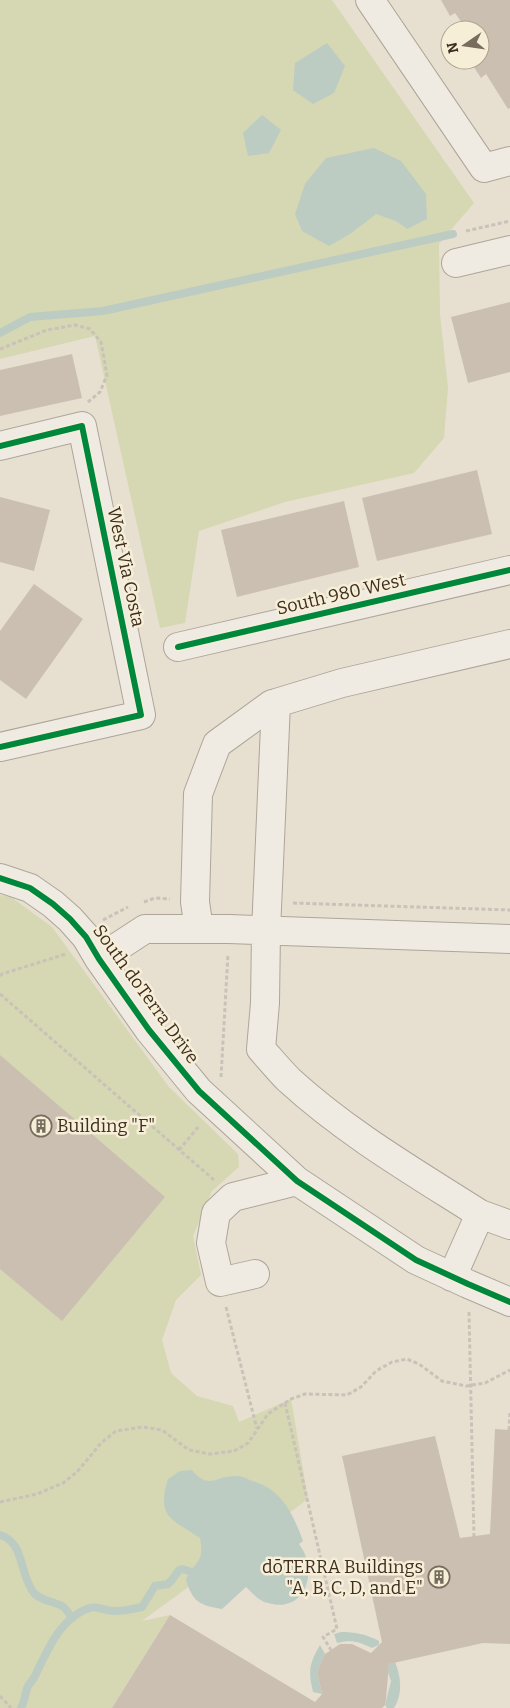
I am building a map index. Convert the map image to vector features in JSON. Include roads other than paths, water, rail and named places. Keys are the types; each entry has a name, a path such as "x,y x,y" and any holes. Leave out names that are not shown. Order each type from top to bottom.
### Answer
{"street":[{"path":"370,0 484,168 510,162"},
{"path":"456,263 510,250"},
{"name":"West Via Costa","path":"0,446 85,414 141,715 0,747"},
{"name":"South 980 West","path":"178,647 510,570"},
{"path":"199,928 194,902 198,794 217,744 276,703 342,683 510,644"},
{"path":"276,703 266,931 265,1003 261,1049 288,1079 340,1122 391,1158 480,1214 510,1224"},
{"name":"South doTerra Drive","path":"0,878 30,888 70,919 86,937 99,959 149,1030 199,1091 297,1181 409,1255 460,1281 510,1302"},
{"path":"99,959 145,929 199,928 510,939"},
{"path":"255,1274 220,1282 211,1243 216,1213 233,1197 297,1181"},
{"path":"460,1281 480,1214"}],"waterway":[{"path":"0,333 30,317 103,311 453,234"},
{"path":"0,1535 14,1544 29,1586 34,1593 40,1598 63,1607 72,1618"},
{"path":"21,1708 28,1686 50,1646 62,1627 70,1619 92,1607 112,1611 142,1607 155,1586 168,1584 179,1570 185,1570 198,1575"}],"place":[{"name":"Building \"F\"","path":"41,1126"},
{"name":"dōTERRA Buildings \"A, B, C, D, and E\"","path":"439,1577"}]}
